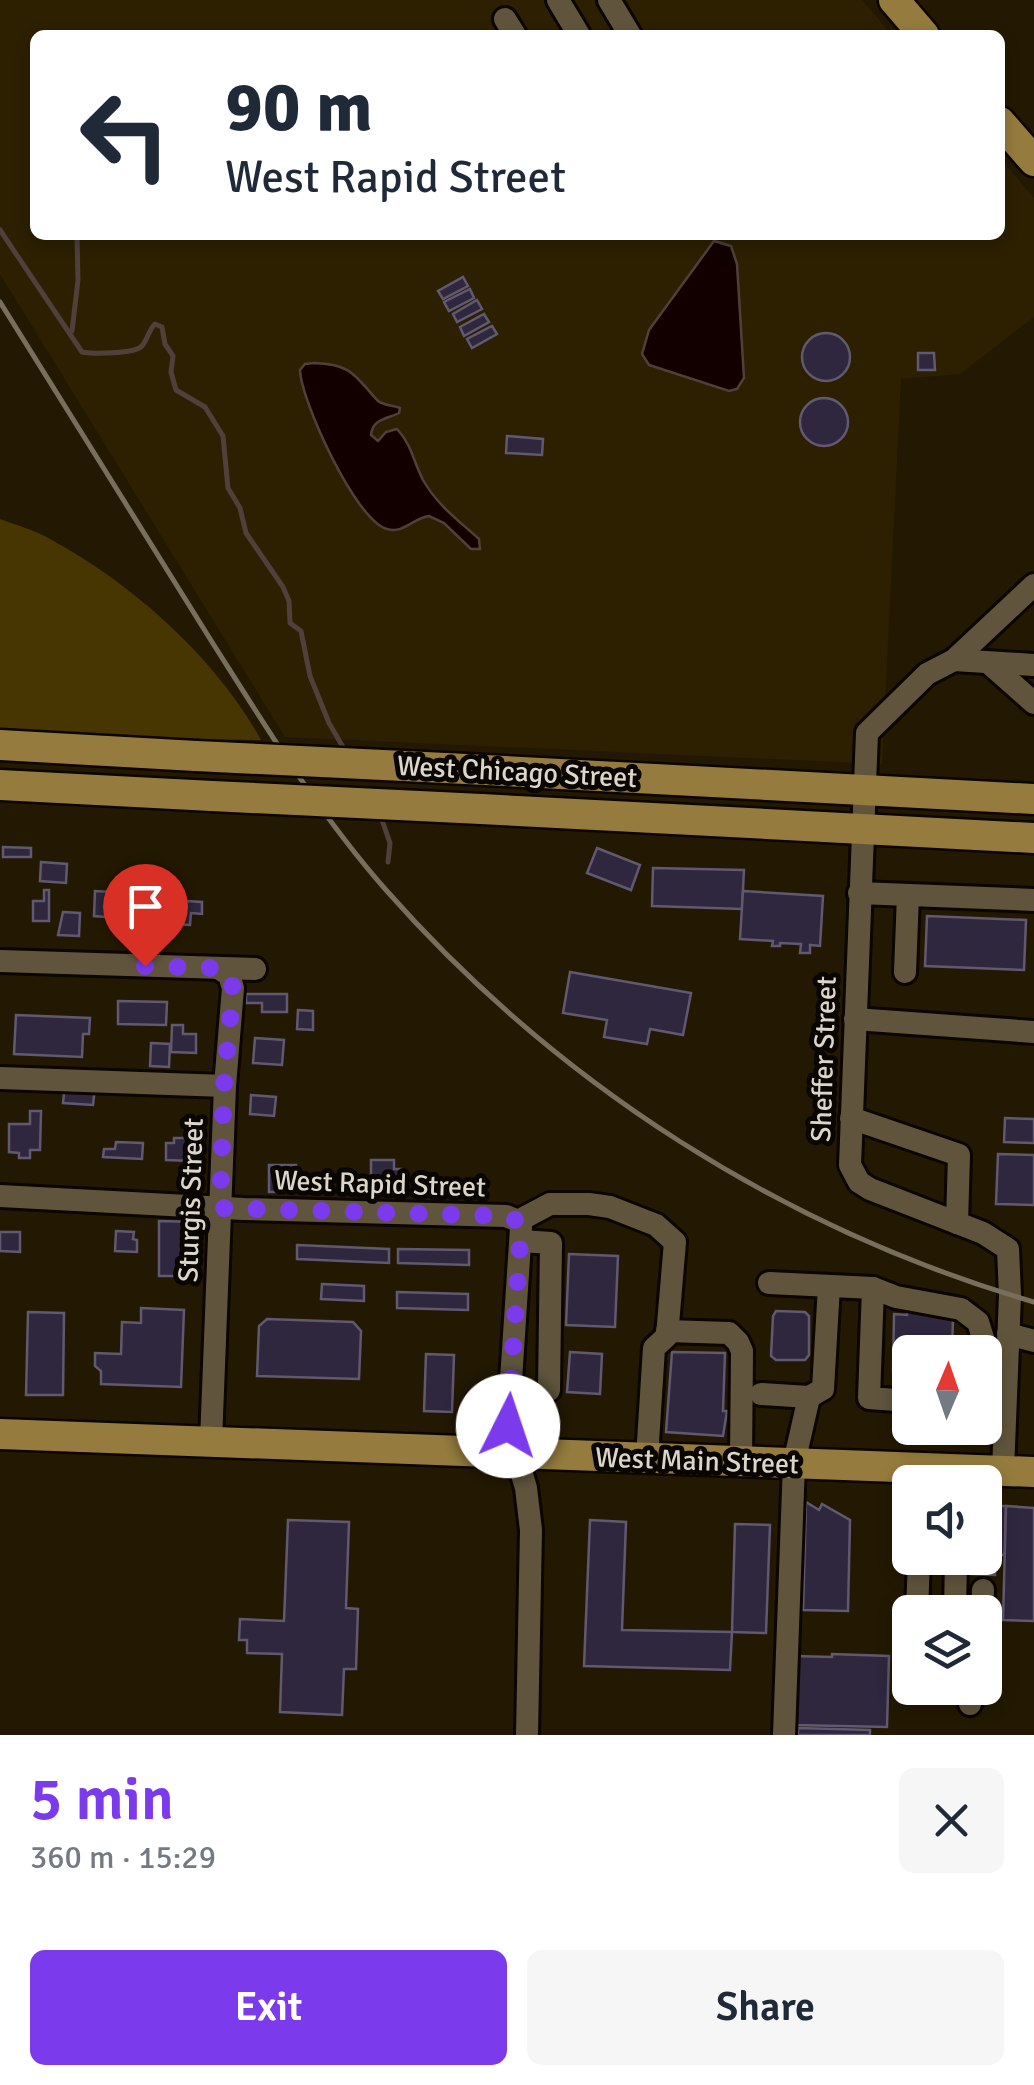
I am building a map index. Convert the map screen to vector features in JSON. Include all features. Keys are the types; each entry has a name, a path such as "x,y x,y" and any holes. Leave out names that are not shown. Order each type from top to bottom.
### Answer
{"main road":[{"path":"894,0 920,30"},
{"path":"1005,128 1034,161"},
{"name":"West Chicago Street","path":"0,745 972,798 1034,798"},
{"name":"West Chicago Street","path":"0,784 1034,838"},
{"path":"861,828 879,810 895,805 972,809 1034,798"},
{"name":"West Main Street","path":"0,1434 794,1463 892,1472"},
{"name":"West Main Street","path":"1003,1471 1034,1472"}],"street":[{"path":"558,0 577,30"},
{"path":"609,0 627,30"},
{"name":"Sheffer Street","path":"1002,1343 1008,1334 1008,1249 994,1238 859,1182 850,1165 862,789 867,734 927,674 954,660 1034,585"},
{"path":"954,660 1034,665"},
{"path":"990,664 1034,703"},
{"path":"859,893 1034,900"},
{"path":"905,972 908,895"},
{"path":"0,961 255,969"},
{"name":"Sturgis Street","path":"211,1441 224,1086 233,988 229,976 218,968"},
{"path":"855,1019 1034,1032"},
{"path":"0,1078 224,1086"},
{"path":"851,1118 958,1154 957,1223"},
{"name":"West Rapid Street","path":"0,1196 220,1208 506,1216 519,1231"},
{"path":"526,1735 531,1530 528,1499 508,1426 519,1231 550,1204 610,1207 656,1225 674,1242 667,1336 654,1348 647,1458"},
{"path":"519,1231 552,1244 548,1390"},
{"path":"769,1283 873,1288 896,1298 961,1309 978,1322 984,1335"},
{"path":"761,1394 809,1397 823,1389 829,1286"},
{"path":"873,1288 869,1398 892,1400"},
{"path":"667,1331 729,1333 742,1351 741,1462"},
{"path":"1008,1334 1034,1341"},
{"path":"513,1350 549,1350"},
{"path":"784,1735 794,1463 809,1397"},
{"name":"Sheffer Street","path":"1000,1445 1003,1471"}],"shaded area":[{"path":"0,0 862,0 888,30 30,30 30,240 1005,240 1005,164 1034,198 1034,317 960,374 901,379 882,764 285,737 0,274"},
{"path":"714,241 731,246 737,264 744,378 737,389 729,391 649,365 642,354 649,330"},
{"path":"305,364 345,369 379,402 400,408 399,413 377,423 371,435 378,441 386,432 397,429 429,489 479,539 480,549 471,549 444,523 429,516 393,530 374,521 346,483 310,407 300,370"},
{"path":"0,519 32,530 81,557 141,601 221,680 261,740 114,738 0,731"}],"building":[{"path":"463,277 468,286 443,299 438,291"},
{"path":"470,289 474,298 449,311 444,302"},
{"path":"477,300 482,309 457,322 453,314"},
{"path":"484,314 489,322 464,336 460,327"},
{"path":"492,326 497,334 472,348 467,339"},
{"path":"826,333 843,340 850,357 843,374 826,381 809,374 802,357 809,340"},
{"path":"918,353 934,353 935,370 918,370"},
{"path":"824,398 841,405 848,422 841,439 824,446 807,439 800,422 807,405"},
{"path":"507,436 543,439 542,455 506,453"},
{"path":"3,847 31,848 31,857 3,857"},
{"path":"597,848 640,865 631,890 587,873"},
{"path":"41,862 67,864 66,883 40,881"},
{"path":"653,868 744,870 742,909 652,906"},
{"path":"44,890 49,890 49,921 33,921 33,901 44,901"},
{"path":"95,891 110,892 109,898 118,899 117,918 94,916"},
{"path":"743,891 823,896 820,946 810,945 810,953 800,953 801,944 772,946 773,941 740,939"},
{"path":"186,901 202,902 202,914 191,913 190,925 169,924 170,907 186,908"},
{"path":"135,906 159,907 158,926 134,923"},
{"path":"63,912 80,913 79,936 58,935"},
{"path":"927,916 1026,920 1024,970 925,966"},
{"path":"570,972 691,993 683,1035 650,1029 647,1044 604,1037 607,1020 563,1013"},
{"path":"246,994 287,994 287,1012 262,1012 262,1003 246,1003"},
{"path":"118,1001 167,1002 166,1025 118,1024"},
{"path":"298,1010 313,1011 313,1030 297,1029"},
{"path":"16,1015 90,1018 89,1034 83,1034 82,1057 14,1054"},
{"path":"172,1025 183,1025 183,1034 196,1034 196,1053 171,1052"},
{"path":"255,1038 284,1040 282,1065 253,1063"},
{"path":"151,1043 170,1044 169,1067 150,1066"},
{"path":"65,1084 95,1087 93,1105 63,1103"},
{"path":"251,1095 276,1097 274,1116 250,1114"},
{"path":"30,1111 41,1111 40,1150 30,1150 30,1158 19,1158 19,1153 9,1152 9,1124 30,1124"},
{"path":"1005,1118 1034,1119 1034,1143 1004,1142"},
{"path":"174,1138 195,1138 194,1161 166,1160 166,1143 174,1143"},
{"path":"116,1142 143,1143 142,1159 103,1157 104,1149 115,1149"},
{"path":"998,1154 1034,1155 1034,1205 996,1204"},
{"path":"371,1160 394,1160 394,1169 401,1169 401,1184 371,1185"},
{"path":"269,1165 296,1165 295,1175 287,1175 287,1192 269,1192"},
{"path":"159,1221 195,1222 194,1276 159,1276"},
{"path":"116,1231 134,1232 137,1252 115,1251"},
{"path":"0,1232 20,1232 20,1252 0,1251"},
{"path":"297,1245 389,1249 389,1263 297,1259"},
{"path":"398,1249 469,1250 469,1265 398,1263"},
{"path":"569,1254 618,1256 615,1327 566,1325"},
{"path":"322,1284 364,1286 364,1301 321,1299"},
{"path":"397,1292 468,1294 468,1310 397,1308"},
{"path":"141,1308 184,1310 181,1387 101,1384 95,1353 121,1354 122,1322 141,1323"},
{"path":"907,1308 941,1309 940,1317 953,1318 952,1335 894,1335 894,1314 907,1315"},
{"path":"776,1311 805,1312 809,1316 809,1355 805,1360 776,1360 771,1356"},
{"path":"28,1312 64,1313 63,1395 26,1395"},
{"path":"267,1319 353,1322 361,1331 359,1379 257,1376 259,1326"},
{"path":"570,1352 602,1354 600,1394 567,1392"},
{"path":"672,1352 725,1353 723,1411 727,1411 723,1436 666,1432"},
{"path":"426,1354 454,1355 452,1412 424,1411"},
{"path":"806,1502 819,1510 822,1504 850,1520 848,1611 803,1610"},
{"path":"1002,1506 1006,1506 1005,1555 1002,1555"},
{"path":"1006,1506 1034,1508 1034,1621 1003,1620"},
{"path":"288,1520 349,1522 346,1608 358,1609 356,1669 344,1669 342,1715 280,1712 282,1654 247,1653 247,1640 239,1640 240,1619 284,1621"},
{"path":"590,1520 626,1522 622,1630 732,1632 730,1670 584,1666"},
{"path":"735,1524 770,1525 766,1633 732,1632"},
{"path":"795,1656 889,1656 887,1727 793,1725"},
{"path":"798,1728 870,1730 870,1735 798,1735"}],"waterway":[{"path":"0,230 82,352 138,349 155,324 162,327 165,344 173,356 171,372 176,390 205,407 223,436 228,488 240,508 246,533 283,587 289,601 290,623 301,631 310,676 347,754"},
{"path":"72,331 78,280 77,240"},
{"path":"381,817 390,843 388,862"}],"railway":[{"path":"0,302 294,769 386,890 453,961 600,1087 680,1142 764,1191 851,1234 941,1271 1034,1302"}],"route":[{"path":"145,966 218,968 229,976 233,988 224,1086 220,1208 506,1216 518,1221 521,1228 508,1426"}]}
